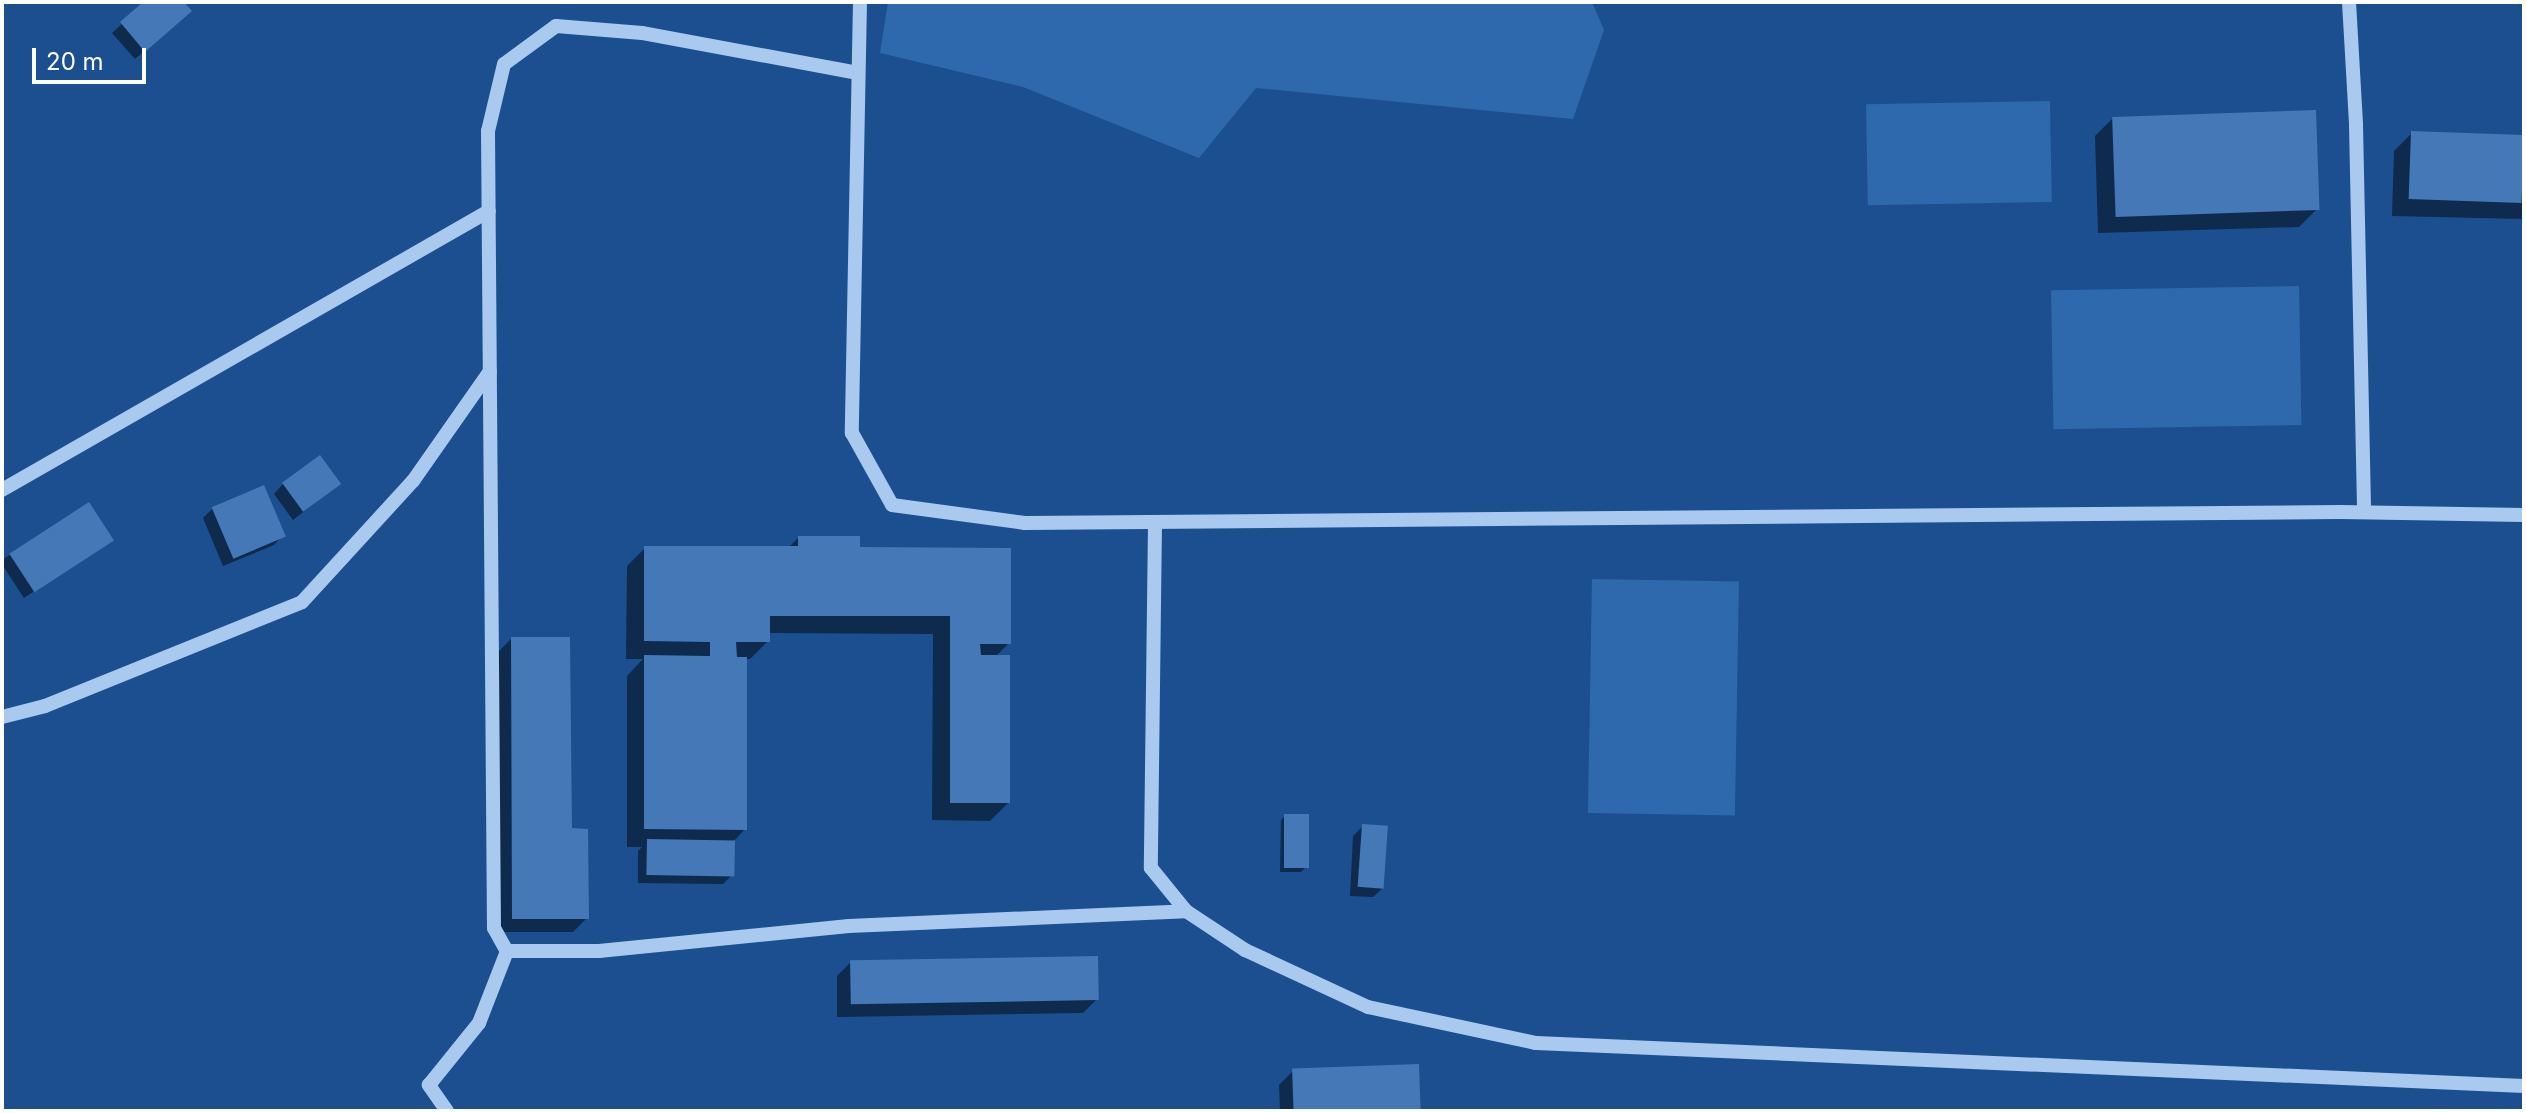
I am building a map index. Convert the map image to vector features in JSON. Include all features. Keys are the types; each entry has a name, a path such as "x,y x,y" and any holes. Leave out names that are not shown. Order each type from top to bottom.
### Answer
{"street":[{"path":"860,2 852,433 892,505 1025,523 2364,512 2524,515"},
{"path":"2349,2 2356,125 2364,512"},
{"path":"507,951 494,928 488,131 504,64 556,26 642,33 858,73"},
{"path":"2,490 489,211"},
{"path":"2,717 45,706 302,602 413,481 490,370"},
{"path":"1155,523 1151,868 1186,911 1245,950 1368,1007 1536,1043 2524,1086"},
{"path":"507,951 599,951 849,926 1186,911"},
{"path":"447,1111 429,1085 479,1023 507,951"}],"shaded area":[{"path":"888,2 1592,2 1604,30 1573,119 1256,88 1199,158 1023,87 880,53"},
{"path":"2050,101 2052,202 1868,205 1866,104"},
{"path":"2299,286 2301,425 2053,429 2051,290"},
{"path":"1592,579 1739,582 1735,816 1588,813"}],"building":[{"path":"143,2 184,2 192,11 145,52 120,22"},
{"path":"2316,110 2319,210 2116,217 2112,117"},
{"path":"2411,131 2524,135 2522,203 2409,199"},
{"path":"320,455 341,484 303,512 282,483"},
{"path":"264,485 286,537 233,559 212,507"},
{"path":"89,502 114,541 34,592 9,554"},
{"path":"798,536 860,536 860,547 1011,548 1011,644 980,644 981,655 1010,655 1010,803 950,803 950,616 770,616 770,642 736,642 737,657 747,657 747,830 644,829 644,655 710,656 710,642 644,641 644,546 798,546"},
{"path":"511,637 570,637 572,828 588,829 589,919 512,919"},
{"path":"1284,814 1309,814 1309,868 1284,868"},
{"path":"1362,824 1388,826 1384,889 1358,887"},
{"path":"647,839 735,841 734,877 646,875"},
{"path":"1098,956 1099,1000 851,1004 850,960"},
{"path":"1419,1064 1421,1111 1294,1111 1292,1068"}]}
